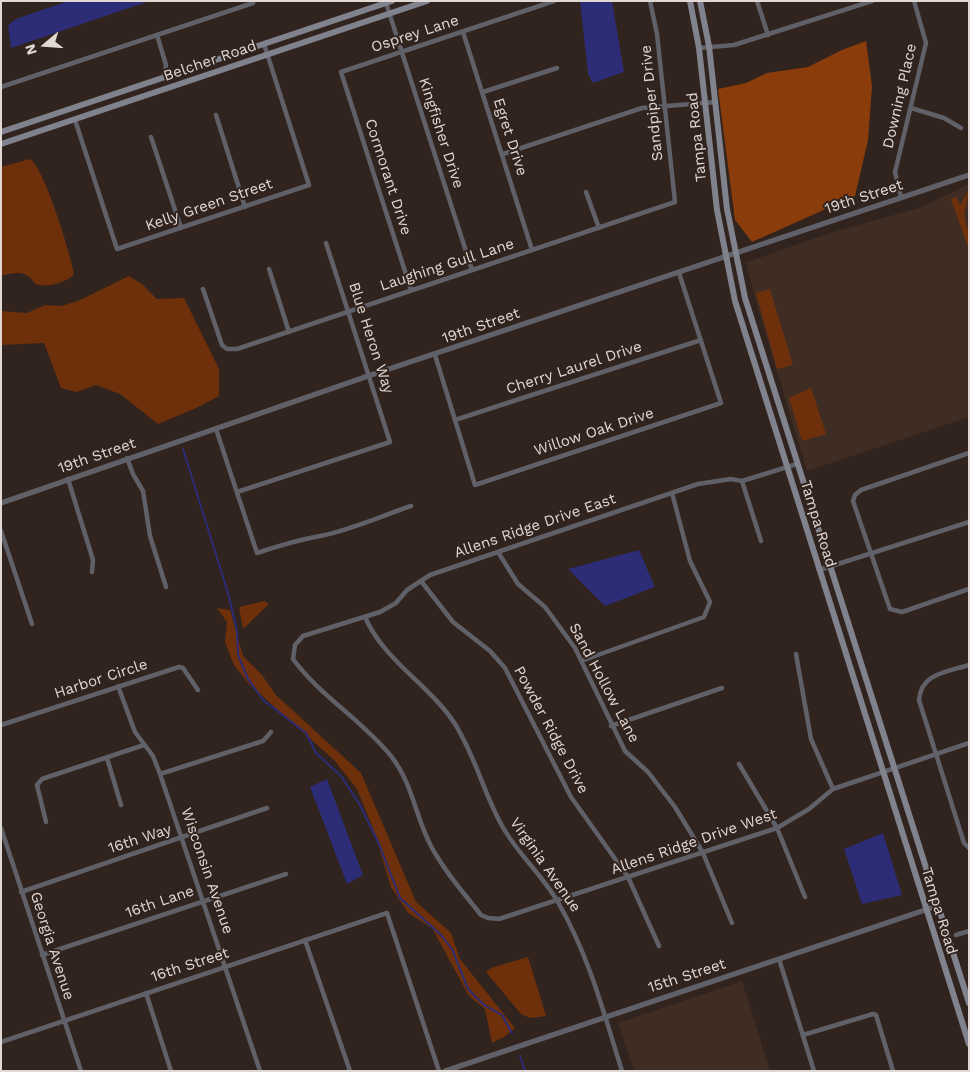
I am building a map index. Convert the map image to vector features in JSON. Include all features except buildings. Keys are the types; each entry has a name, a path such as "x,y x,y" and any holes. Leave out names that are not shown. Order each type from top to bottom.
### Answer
{"main road":[{"name":"Belcher Road","path":"1,144 427,1"},
{"name":"Tampa Road","path":"690,1 700,48 717,210 725,256 740,316 884,773 925,910 969,1044"},
{"name":"Tampa Road","path":"700,1 709,46 727,209 745,298 829,568 969,1004"},
{"name":"Belcher Road","path":"1,132 389,2"},
{"path":"763,391 772,388"}],"street":[{"name":"Osprey Lane","path":"341,72 554,1"},
{"name":"Sandpiper Drive","path":"650,1 657,34 675,202"},
{"path":"757,1 768,35"},
{"path":"700,48 734,45 872,1"},
{"name":"Downing Place","path":"902,197 895,172 926,43 914,1"},
{"path":"1,87 252,2"},
{"name":"Kingfisher Drive","path":"389,2 389,14 472,270"},
{"name":"Egret Drive","path":"463,32 532,250"},
{"path":"157,35 166,65 164,78"},
{"path":"264,44 268,55"},
{"name":"Kelly Green Street","path":"75,120 117,249 245,207 310,184 268,55"},
{"path":"483,92 557,68"},
{"name":"Cormorant Drive","path":"341,72 411,290"},
{"path":"503,154 629,112 665,106 716,102"},
{"path":"911,108 944,118 960,128"},
{"path":"216,115 245,207"},
{"path":"151,137 181,228"},
{"name":"19th Street","path":"1,503 371,375 969,175"},
{"path":"586,192 599,228"},
{"name":"Laughing Gull Lane","path":"203,289 222,345 226,349 237,349 675,202"},
{"name":"Blue Heron Way","path":"237,492 390,442 371,375 326,243"},
{"path":"269,268 289,332"},
{"name":"Willow Oak Drive","path":"435,355 475,485 721,403 680,273"},
{"name":"Cherry Laurel Drive","path":"455,420 701,340"},
{"path":"216,429 257,553 301,538 318,536 411,506"},
{"path":"969,453 872,486 855,495 853,502 890,609 898,612 969,589"},
{"path":"127,458 133,474 143,491 150,536 166,587"},
{"name":"Allens Ridge Drive East","path":"492,919 481,915 431,847 411,789 391,756 376,739 304,674 293,659 296,645 303,636 365,617 396,603 408,590 430,575 672,493 714,481 731,479 742,481 797,464"},
{"path":"68,479 93,560 92,572"},
{"path":"742,481 761,541"},
{"path":"581,661 704,617 710,602 690,561 672,493"},
{"path":"820,570 969,522"},
{"path":"1,531 32,624"},
{"name":"Sand Hollow Lane","path":"498,552 518,584 541,604 562,627 581,661 611,726 625,751 648,772 704,853 732,923"},
{"name":"Powder Ridge Drive","path":"422,581 453,622 490,652 505,668 571,797 628,877 660,946"},
{"name":"Virginia Avenue","path":"365,617 382,645 430,694 454,722 478,765 502,826 523,857 558,901 574,929 622,1071"},
{"path":"796,654 811,739 833,789"},
{"path":"969,665 931,677 920,688 919,700 964,843 969,848"},
{"name":"Harbor Circle","path":"1,726 179,667 183,668 198,690"},
{"name":"Wisconsin Avenue","path":"118,686 135,732 153,756 160,774 260,1071"},
{"path":"611,726 722,688"},
{"path":"160,774 262,741 271,732"},
{"name":"Allens Ridge Drive West","path":"492,919 558,901 777,828 809,809 823,795 833,789 969,743"},
{"path":"46,822 37,785 42,779 144,745"},
{"path":"107,758 121,805"},
{"path":"739,764 777,828 805,897"},
{"name":"16th Way","path":"20,892 267,808"},
{"name":"Georgia Avenue","path":"1,828 20,892 80,1071"},
{"name":"16th Lane","path":"42,955 286,874"},
{"name":"15th Street","path":"445,1071 604,1016 937,906"},
{"name":"16th Street","path":"1,1042 387,914 439,1071"},
{"path":"956,936 969,931"},
{"path":"305,940 350,1071"},
{"path":"779,959 814,1071"},
{"path":"146,993 172,1071"},
{"path":"803,1035 873,1014 876,1015 893,1071"}],"shaded area":[{"path":"68,1 150,1 11,48 8,25 16,19"},
{"path":"580,1 612,1 624,72 593,83 588,74"},
{"path":"866,41 872,86 868,140 855,196 752,242 735,220 718,89 746,83 767,73 808,67 842,50"},
{"path":"30,159 36,165 49,194 68,249 74,274 66,280 50,285 35,284 28,276 20,273 1,276 1,167"},
{"path":"969,184 969,417 807,471 759,312 747,262 833,232 922,207"},
{"path":"969,190 964,215 969,234 969,250 951,199 956,197 960,205"},
{"path":"129,276 142,284 157,299 184,298 219,369 219,396 158,424 120,394 96,385 77,392 61,388 44,343 1,345 1,311 27,313 45,305 61,306 78,301"},
{"path":"770,289 793,365 777,369 756,293"},
{"path":"811,388 826,434 802,441 789,398"},
{"path":"639,550 655,587 605,606 568,569"},
{"path":"265,601 269,604 243,629 239,607"},
{"path":"217,608 230,610 243,656 262,675 276,695 361,773 416,902 451,933 460,959 515,1028 504,1037 492,1043 485,1009 469,996 432,928 408,913 391,887 374,831 357,789 334,760 249,684 234,665 225,642 227,622"},
{"path":"327,779 363,875 347,884 310,787"},
{"path":"883,833 902,895 862,904 844,849"},
{"path":"528,957 546,1016 530,1018 521,1014 486,972 491,968"},
{"path":"742,981 770,1071 634,1071 618,1023"}],"waterway":[{"path":"183,449 228,593 237,631 238,655 248,679 263,700 306,733 316,753 341,776 360,805 379,844 400,898 441,935 452,949 468,989 484,1005 502,1015 512,1033"},
{"path":"520,1056 525,1071"}]}
